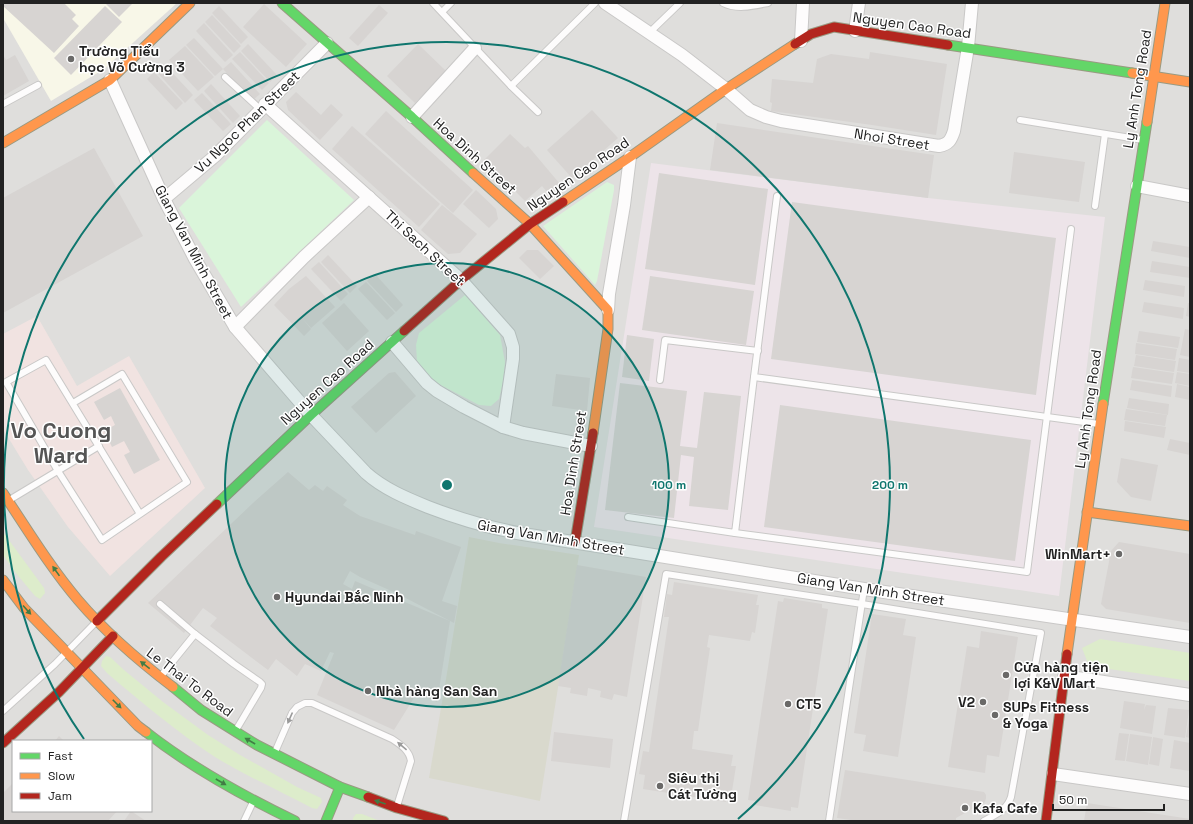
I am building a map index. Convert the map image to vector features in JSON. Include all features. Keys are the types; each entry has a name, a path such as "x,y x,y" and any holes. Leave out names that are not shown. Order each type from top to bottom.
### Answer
{"main road":[{"path":"3,143 110,80 190,3"},
{"name":"Hoa Dinh Street","path":"282,3 412,117 530,224 608,310 608,329 575,542"},
{"name":"Ly Anh Tong Road","path":"1046,821 1064,676 1087,512 1165,3"},
{"name":"Nguyen Cao Road","path":"97,621 161,557 311,415 461,280 530,224 726,89 811,34 834,27 1190,82"},
{"name":"Le Thai To Road","path":"3,493 58,574 78,600 97,621 136,658 201,710 235,732 274,754 340,788 397,808 444,821"},
{"path":"1087,512 1190,526"},
{"path":"3,580 24,608 138,726 160,743 201,770 254,801 295,821"},
{"path":"3,743 59,692 113,636"},
{"path":"326,821 340,788"}],"street":[{"path":"605,3 682,55 726,89"},
{"path":"801,41 802,3"},
{"path":"855,31 858,3"},
{"name":"Nhoi Street","path":"726,89 750,110 766,117 781,121 939,146 948,144 954,131 968,47 972,3"},
{"name":"Vu Ngoc Phan Street","path":"164,199 215,156 327,43"},
{"path":"412,117 475,48"},
{"name":"Giang Van Minh Street","path":"110,80 164,199 195,259 235,327 311,415 374,480 396,493 437,510 494,529 864,589 1190,637"},
{"name":"Thi Sach Street","path":"263,107 369,198 461,280 509,334 513,348 513,358 503,427"},
{"path":"608,310 609,294 624,205 630,156"},
{"path":"1136,186 1190,196"},
{"path":"235,327 304,257 369,198"},
{"path":"392,342 427,383 437,391 464,407 503,427 523,433 591,446"},
{"path":"1064,676 1190,695"},
{"path":"1053,774 1190,794"}],"lane":[{"path":"433,3 510,86 538,112"},
{"path":"442,12 451,3"},
{"path":"510,86 595,3"},
{"path":"649,33 680,3"},
{"path":"723,3 730,6 748,7 768,3"},
{"path":"225,77 263,107"},
{"path":"3,104 38,85"},
{"path":"1020,120 1144,140"},
{"path":"1096,206 1105,134"},
{"path":"735,533 778,196"},
{"path":"628,517 735,533 1027,572 1071,229"},
{"path":"660,380 666,340 758,351"},
{"path":"72,403 122,374 187,482 102,540 58,471 6,382 46,360 72,403 99,446 140,514"},
{"path":"754,377 1100,424"},
{"path":"8,501 99,446"},
{"path":"624,821 666,574 1041,633 1010,802 1001,811 984,821"},
{"path":"829,821 864,589"},
{"path":"160,604 195,634 262,684 235,732"},
{"path":"3,711 67,653 97,621"},
{"path":"160,677 195,634"},
{"path":"274,754 292,713 297,706 312,703 392,739 408,751 411,761 397,808"},
{"path":"244,821 254,801"}],"shaded area":[{"path":"3,3 1190,3 1190,821 3,821"},
{"name":"Trường Tiểu học Võ Cường 3","path":"3,3 177,3 104,69 51,101 3,18"},
{"path":"651,163 928,198 1105,217 1059,596 594,527"},
{"path":"37,316 77,386 129,356 205,488 110,576 68,527 28,470 3,429 3,334"},
{"path":"469,537 579,555 540,801 429,778"}],"green space":[{"path":"267,120 354,200 241,307 179,208"},
{"path":"607,182 614,185 614,190 595,285 543,226"},
{"path":"465,295 500,335 505,362 503,381 499,399 491,406 479,405 435,382 417,361 416,345 419,333"},
{"path":"3,532 44,588 45,593 40,599 35,596 3,555"},
{"path":"1100,639 1190,653 1190,681 1089,666 1082,648"},
{"path":"106,656 110,657 163,702 208,735 297,787 321,798 322,802 317,809 312,808 215,757 146,706 107,673 101,666 102,661"},
{"path":"356,814 362,814 380,821 353,821"}],"building":[{"path":"3,3 64,3 76,15 72,19 79,26 54,53 3,6"},
{"path":"105,3 133,3 119,17"},
{"path":"264,4 307,44 286,67 243,27"},
{"path":"379,5 388,13 358,46 349,38"},
{"path":"105,6 122,22 71,75 54,58"},
{"path":"219,6 248,37 241,44 212,13"},
{"path":"212,15 241,46 234,53 205,22"},
{"path":"204,23 233,55 225,62 196,31"},
{"path":"194,38 223,69 215,76 186,45"},
{"path":"248,44 277,75 270,82 241,51"},
{"path":"418,44 446,71 415,103 387,76"},
{"path":"185,46 214,77 198,91 169,60"},
{"path":"240,52 269,83 262,90 232,59"},
{"path":"870,52 947,64 936,135 771,111 772,103 770,102 772,79 813,83 817,59 831,54 869,59"},
{"path":"3,55 6,60 15,55 29,81 3,96"},
{"path":"231,62 260,94 252,101 223,69"},
{"path":"164,64 193,95 185,103 156,71"},
{"path":"154,72 183,103 176,110 147,79"},
{"path":"211,84 240,116 233,123 204,91"},
{"path":"296,92 321,115 331,104 343,115 320,140 288,110 286,102"},
{"path":"202,93 231,124 223,131 194,100"},
{"path":"592,110 618,138 572,178 547,150"},
{"path":"386,111 473,190 453,213 365,134"},
{"path":"717,123 934,155 928,198 710,170"},
{"path":"352,126 440,204 419,227 332,149"},
{"path":"510,134 525,148 528,146 560,184 548,193 542,186 525,201 484,160"},
{"path":"94,148 143,236 3,313 3,198"},
{"path":"1014,152 1085,162 1079,202 1009,193"},
{"path":"659,173 768,189 755,285 645,269"},
{"path":"476,190 496,209 498,219 489,228 463,204"},
{"path":"792,202 1056,238 1036,395 771,359"},
{"path":"442,205 477,234 460,253 448,254 421,230"},
{"path":"1153,241 1190,247 1190,258 1151,251"},
{"path":"527,250 538,250 554,266 540,279 519,258"},
{"path":"328,255 357,286 350,293 321,262"},
{"path":"1152,261 1190,267 1190,278 1150,272"},
{"path":"319,262 348,294 341,301 311,269"},
{"path":"375,274 403,305 396,312 367,281"},
{"path":"306,276 335,307 311,328 302,318 311,329 304,336 274,305 289,289"},
{"path":"650,276 754,291 746,345 642,330"},
{"path":"1145,280 1185,286 1184,297 1143,290"},
{"path":"366,282 395,313 387,320 358,289"},
{"path":"1144,302 1184,308 1183,319 1142,312"},
{"path":"344,303 369,331 347,351 322,323"},
{"path":"1188,303 1190,303 1190,317 1186,316"},
{"path":"1185,329 1190,330 1190,357 1180,355"},
{"path":"1139,331 1180,337 1178,348 1137,342"},
{"path":"627,335 654,339 649,381 622,377"},
{"path":"1136,343 1177,349 1175,360 1135,354"},
{"path":"1136,355 1176,361 1174,372 1134,366"},
{"path":"1179,358 1190,360 1190,373 1177,371"},
{"path":"1133,367 1174,373 1172,384 1131,378"},
{"path":"395,372 416,396 376,433 351,407 389,373"},
{"path":"1177,372 1190,374 1190,386 1175,383"},
{"path":"556,374 590,378 587,411 552,406"},
{"path":"1132,380 1172,386 1171,397 1130,390"},
{"path":"620,383 687,391 680,446 697,448 704,392 741,396 728,510 689,506 694,457 681,455 674,518 605,510"},
{"path":"1177,384 1190,387 1190,400 1175,397"},
{"path":"120,388 160,460 134,474 124,455 130,452 124,441 112,447 104,431 115,425 111,416 104,420 94,402"},
{"path":"1129,398 1169,404 1168,415 1127,408"},
{"path":"780,405 1031,440 1015,561 764,527"},
{"path":"1126,409 1167,415 1165,426 1124,420"},
{"path":"1125,421 1166,427 1164,438 1124,431"},
{"path":"1170,439 1190,443 1190,455 1167,450"},
{"path":"1121,458 1158,465 1151,501 1131,497 1117,482"},
{"path":"288,472 309,490 315,485 323,491 327,486 347,500 343,505 360,516 415,535 416,531 461,547 442,601 457,606 454,623 396,593 360,577 350,571 343,584 352,589 355,581 450,621 437,702 417,693 394,730 317,695 334,653 330,652 321,671 305,664 297,676 276,659 268,670 210,626 217,618 203,608 184,633 148,603 253,503"},
{"path":"1119,542 1190,554 1190,623 1106,609 1101,604 1111,551"},
{"path":"577,565 646,577 627,697 614,694 612,700 600,697 601,691 588,688 587,696 570,693 571,688 558,686"},
{"path":"674,582 758,595 756,605 759,605 755,633 752,632 750,641 709,635 707,647 710,648 698,731 694,731 692,749 733,755 731,766 736,766 732,791 728,790 726,802 643,789 645,775 639,774 643,751 649,752 669,617 664,617 667,594 672,595"},
{"name":"CT5","path":"784,598 822,604 822,608 828,609 798,808 791,807 791,811 754,805 755,801 748,800 778,601 783,602"},
{"path":"872,614 906,619 903,635 916,637 898,757 863,751 866,735 854,733"},
{"name":"V2","path":"981,631 1018,637 999,757 987,755 985,773 948,767 967,646 979,648"},
{"path":"1124,701 1145,704 1144,710 1146,705 1156,706 1152,734 1120,728"},
{"path":"1168,708 1189,710 1185,738 1164,735"},
{"path":"1190,719 1190,738 1186,737"},
{"path":"554,732 613,739 610,768 551,761"},
{"path":"1119,733 1129,734 1125,761 1115,760"},
{"path":"1130,734 1152,737 1148,765 1126,761"},
{"path":"59,736 63,740 56,740"},
{"path":"1153,737 1163,739 1159,766 1149,764"},
{"path":"1174,740 1190,743 1190,771 1170,768"},
{"path":"845,770 984,792 986,798 985,802 956,818 956,821 858,821 837,818"},
{"path":"12,784 12,812 116,812 108,821 3,821 3,793"},
{"path":"1087,803 1190,819 1190,821 1084,821"},
{"path":"130,812 132,812 146,821 124,821"}],"traffic: fast":[{"path":"282,3 412,117 473,173"},
{"path":"948,45 1132,73"},
{"path":"1103,404 1147,122"},
{"path":"217,504 311,415 404,331"},
{"path":"173,687 201,710 257,745 340,787 368,797"},
{"path":"146,732 181,758 218,781 295,821"},
{"path":"326,821 340,787"}],"traffic: slow":[{"path":"3,143 110,80 190,3"},
{"path":"1147,122 1165,3"},
{"path":"563,202 726,89 795,44"},
{"path":"1132,73 1190,82"},
{"path":"473,173 530,224 608,310 608,329 593,433"},
{"path":"1067,654 1103,404"},
{"path":"3,493 48,561 78,600 123,646 173,687"},
{"path":"1087,512 1190,526"},
{"path":"3,580 24,608 138,726 146,732"}],"traffic: jam":[{"path":"795,44 811,34 834,27 948,45"},
{"path":"404,331 461,280 530,224 563,202"},
{"path":"575,542 593,433"},
{"path":"97,621 217,504"},
{"path":"3,743 59,692 113,636"},
{"path":"1046,821 1067,654"},
{"path":"368,797 397,808 444,821"}],"place":[{"name":"Trường Tiểu học Võ Cường 3","path":"71,59"},
{"name":"WinMart+","path":"1119,554"},
{"name":"Hyundai Bắc Ninh","path":"277,597"},
{"name":"Cửa hàng tiện lợi K&V Mart","path":"1006,675"},
{"name":"Nhà hàng San San","path":"368,691"},
{"name":"V2","path":"983,702"},
{"name":"CT5","path":"788,704"},
{"name":"SUPs Fitness & Yoga","path":"995,715"},
{"name":"Siêu thị Cát Tường","path":"660,786"},
{"name":"Kafa Cafe","path":"965,808"}],"district":[{"name":"Vo Cuong Ward","path":"61,442"}]}
